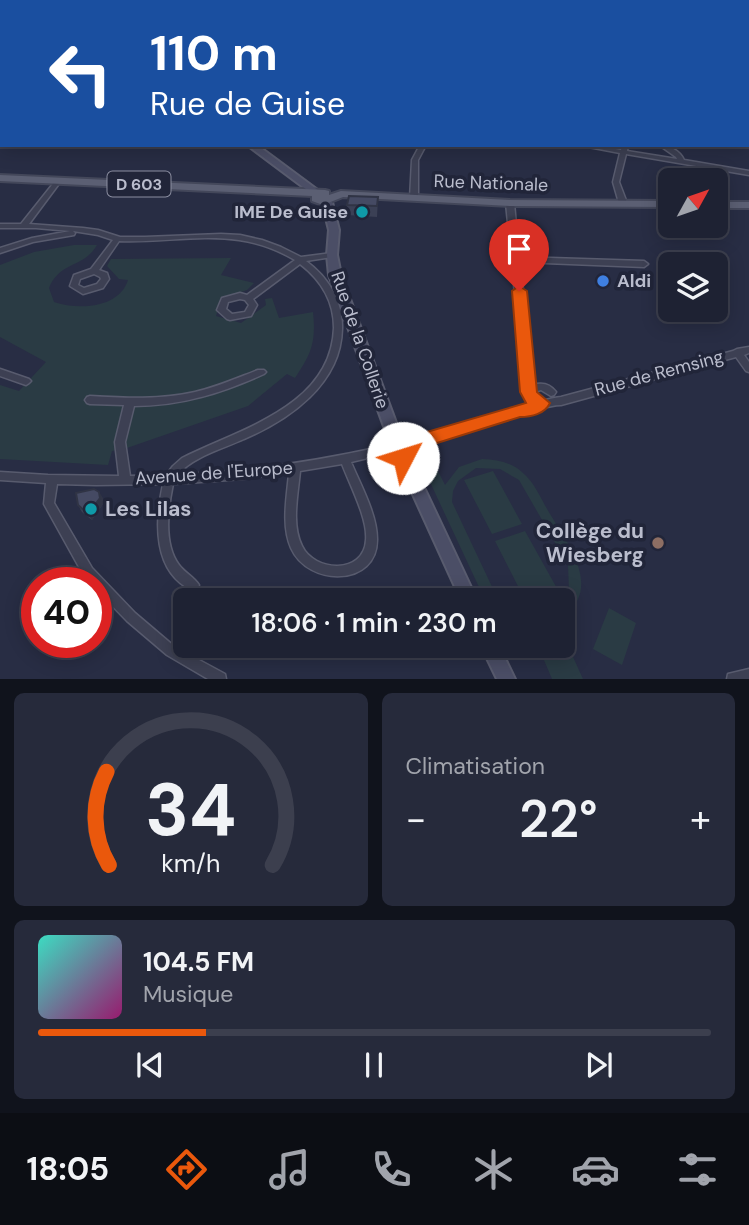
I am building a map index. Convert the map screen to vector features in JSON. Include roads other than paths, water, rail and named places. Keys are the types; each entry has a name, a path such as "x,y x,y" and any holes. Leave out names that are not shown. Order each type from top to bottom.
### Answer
{"main road":[{"name":"Rue Nationale","path":"0,178 279,191 323,198 658,204"},
{"path":"728,205 749,205"}],"street":[{"path":"254,147 323,198"},
{"path":"414,198 415,160 422,147"},
{"path":"602,147 749,173"},
{"path":"665,147 679,156 681,161"},
{"path":"623,204 616,182 624,149"},
{"path":"279,191 290,185 296,177"},
{"path":"24,225 58,181"},
{"name":"Rue de la Collerie","path":"323,198 334,230 332,255 335,275 394,435"},
{"path":"510,202 530,393"},
{"path":"0,226 24,225 94,231 117,239 223,236 260,243 302,259 325,285 338,313 339,340 329,367 313,390 271,423 184,462 169,480 163,538 178,576 193,585"},
{"path":"0,251 32,240 94,231"},
{"path":"94,271 117,239"},
{"path":"248,298 302,259 332,255"},
{"path":"516,259 645,264"},
{"name":"Rue de Remsing","path":"412,443 520,410 529,410 547,398 561,401 749,349"},
{"path":"737,352 749,369"},
{"path":"0,372 26,381"},
{"path":"90,400 168,402 202,397 261,372"},
{"path":"520,410 530,393 542,386 547,398"},
{"path":"530,393 547,398"},
{"path":"125,479 120,442 130,402"},
{"path":"394,435 405,436 412,443 412,452 403,458 392,458 384,450 386,441 394,435"},
{"name":"Avenue de l'Europe","path":"0,476 52,480 169,480 295,467 384,450"},
{"path":"403,458 463,588"},
{"path":"295,467 292,528 296,549 306,561 320,570 337,572 356,568 367,557 372,543 345,459"},
{"path":"52,480 49,504 88,572 131,617 171,651 220,679"},
{"path":"496,658 506,679"},
{"path":"733,679 749,675"}],"place":[{"name":"IME De Guise","path":"362,212"},
{"name":"Aldi","path":"603,281"},
{"name":"Les Lilas","path":"91,509"},
{"name":"Collège du Wiesberg","path":"658,543"}]}
